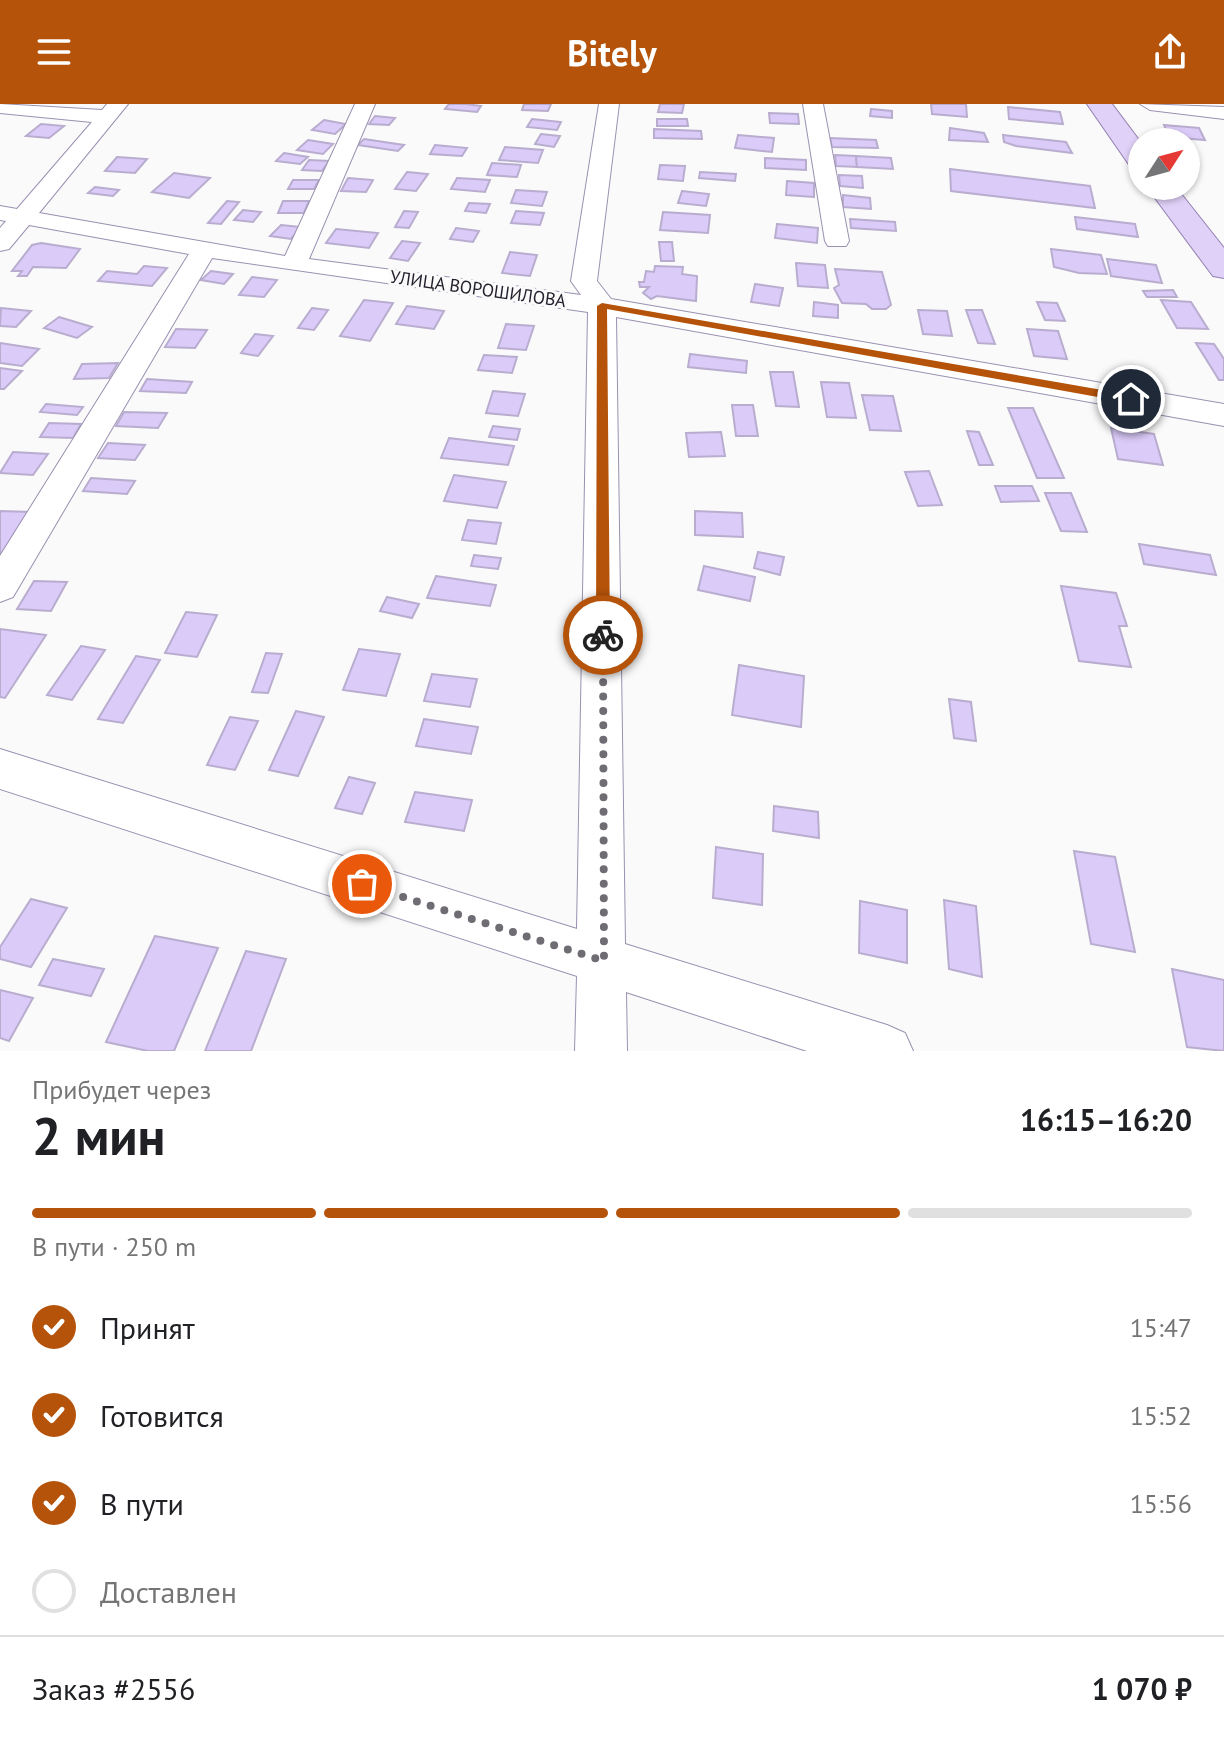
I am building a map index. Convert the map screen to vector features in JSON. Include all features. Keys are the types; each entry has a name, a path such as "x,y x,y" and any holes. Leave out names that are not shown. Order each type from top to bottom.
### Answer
{"main road":[{"path":"1099,104 1128,144"},
{"path":"1171,200 1224,269"}],"street":[{"path":"294,265 365,104"},
{"path":"601,1051 604,961 602,306 584,281 609,104"},
{"path":"813,104 837,241"},
{"path":"1150,104 1224,113"},
{"path":"0,107 112,111"},
{"path":"0,244 11,215 112,111"},
{"name":"УЛИЦА ВОРОШИЛОВА","path":"11,215 294,265 602,306 1224,415"},
{"path":"0,587 205,248"},
{"path":"0,769 887,1051"}],"building":[{"path":"449,104 481,106 477,112 445,109"},
{"path":"524,104 551,104 548,111 522,110"},
{"path":"660,104 684,104 682,113 658,112"},
{"path":"931,104 966,104 967,117 932,114"},
{"path":"1008,107 1060,112 1063,124 1009,119"},
{"path":"871,109 892,111 892,118 870,116"},
{"path":"769,113 798,114 799,124 770,123"},
{"path":"375,116 395,118 389,125 369,124"},
{"path":"532,119 561,122 557,130 527,127"},
{"path":"657,119 687,119 688,126 657,126"},
{"path":"324,120 346,124 335,134 312,130"},
{"path":"41,124 64,126 49,138 26,136"},
{"path":"1164,125 1199,128 1165,128"},
{"path":"950,128 984,133 988,142 949,140"},
{"path":"654,129 701,131 702,139 654,138"},
{"path":"541,134 560,136 554,147 535,144"},
{"path":"738,135 774,138 772,152 735,148"},
{"path":"1003,135 1066,142 1072,153 1016,146 1004,142"},
{"path":"830,138 876,140 878,148 832,147"},
{"path":"364,139 404,145 398,151 358,145"},
{"path":"308,140 333,144 323,154 297,150"},
{"path":"435,145 467,148 462,156 430,154"},
{"path":"505,147 543,150 538,163 499,160"},
{"path":"284,153 308,157 300,164 276,161"},
{"path":"835,155 856,156 857,167 836,166"},
{"path":"856,156 891,158 893,169 857,167"},
{"path":"117,157 147,159 135,173 105,171"},
{"path":"765,158 806,160 806,170 765,168"},
{"path":"309,160 329,161 322,171 302,170"},
{"path":"492,163 521,165 517,177 487,175"},
{"path":"660,165 685,166 683,181 658,179"},
{"path":"950,169 1090,186 1095,208 951,191"},
{"path":"407,172 428,174 416,191 395,189"},
{"path":"700,172 736,174 735,181 699,178"},
{"path":"174,173 210,178 189,198 152,192"},
{"path":"839,175 862,176 863,188 840,186"},
{"path":"348,178 373,180 366,192 341,191"},
{"path":"457,178 490,180 485,192 451,189"},
{"path":"293,180 319,180 314,189 288,189"},
{"path":"787,181 814,183 814,197 786,195"},
{"path":"95,187 119,190 113,196 88,193"},
{"path":"516,190 547,192 542,206 511,203"},
{"path":"682,191 709,194 706,206 678,203"},
{"path":"843,195 870,198 871,209 843,207"},
{"path":"227,201 239,202 221,224 208,223"},
{"path":"283,201 309,201 304,213 278,213"},
{"path":"469,203 490,204 486,213 465,211"},
{"path":"243,210 261,212 253,222 234,220"},
{"path":"404,211 418,212 409,228 395,227"},
{"path":"516,211 544,213 540,225 511,223"},
{"path":"663,212 710,215 708,233 660,230"},
{"path":"1075,217 1135,224 1138,237 1077,229"},
{"path":"850,219 895,222 896,231 851,228"},
{"path":"777,224 818,228 817,243 775,238"},
{"path":"281,225 301,227 291,239 270,236"},
{"path":"456,228 479,231 473,242 450,239"},
{"path":"336,229 378,233 369,248 326,243"},
{"path":"402,241 420,243 408,261 390,258"},
{"path":"659,242 672,242 674,261 661,261"},
{"path":"41,243 80,249 66,268 33,267 27,276 18,276 22,271 12,271 32,245"},
{"path":"1051,249 1101,255 1107,274 1079,273 1054,267"},
{"path":"510,252 537,255 530,276 502,273"},
{"path":"1107,259 1156,265 1162,283 1111,276"},
{"path":"796,263 825,265 828,288 798,286"},
{"path":"144,266 167,268 152,286 98,281 107,271 137,274"},
{"path":"655,266 683,267 682,274 697,276 696,301 657,296 651,299 643,293 649,287 640,287 639,282 644,282 646,271 654,272"},
{"path":"835,269 882,272 891,305 886,309 872,309 866,304 842,303 834,288 839,285"},
{"path":"211,271 233,274 224,284 201,280"},
{"path":"252,277 277,280 264,297 239,295"},
{"path":"755,284 783,288 779,306 751,302"},
{"path":"1173,290 1177,297 1147,297 1143,291"},
{"path":"364,300 393,303 370,341 340,336"},
{"path":"1161,300 1191,302 1208,329 1177,328"},
{"path":"814,302 838,305 838,318 813,316"},
{"path":"1037,302 1057,303 1065,321 1045,320"},
{"path":"407,306 444,311 434,329 396,324"},
{"path":"1,308 31,311 16,327 0,326"},
{"path":"312,308 328,310 314,330 298,328"},
{"path":"918,310 947,311 952,336 923,334"},
{"path":"966,310 982,310 995,344 978,343"},
{"path":"59,317 92,327 77,338 44,328"},
{"path":"506,324 534,326 526,350 498,348"},
{"path":"176,329 207,330 195,348 165,347"},
{"path":"1027,329 1058,331 1067,359 1034,356"},
{"path":"255,334 273,336 258,356 241,353"},
{"path":"0,343 39,349 22,366 0,363"},
{"path":"1196,343 1214,344 1224,359 1224,380 1219,380"},
{"path":"690,354 747,361 746,373 688,367"},
{"path":"484,355 517,357 512,373 478,370"},
{"path":"118,363 109,378 74,379 82,364"},
{"path":"0,368 22,371 4,389 0,389"},
{"path":"770,372 793,372 799,407 776,406"},
{"path":"147,379 192,382 186,393 140,391"},
{"path":"821,382 849,383 856,418 827,417"},
{"path":"493,391 525,394 518,416 486,413"},
{"path":"862,395 893,396 901,431 870,430"},
{"path":"46,404 83,407 77,415 40,412"},
{"path":"732,405 753,405 758,436 736,436"},
{"path":"1008,408 1033,408 1064,478 1037,478"},
{"path":"124,412 167,413 158,428 116,426"},
{"path":"49,423 81,424 73,438 40,437"},
{"path":"493,426 520,429 517,440 489,437"},
{"path":"1111,428 1154,434 1163,465 1118,459"},
{"path":"967,431 979,432 993,465 979,465"},
{"path":"721,432 725,456 689,457 686,433"},
{"path":"449,438 514,446 508,465 441,458"},
{"path":"108,443 145,445 135,460 98,458"},
{"path":"13,452 48,454 33,475 0,473"},
{"path":"929,471 942,505 918,506 905,472"},
{"path":"454,475 506,482 497,508 444,501"},
{"path":"91,478 135,481 127,494 83,491"},
{"path":"995,486 1032,486 1039,501 1001,502"},
{"path":"1045,493 1071,493 1087,532 1061,531"},
{"path":"0,511 32,512 0,562"},
{"path":"695,511 742,513 743,537 695,535"},
{"path":"468,520 501,523 496,544 462,540"},
{"path":"1139,544 1210,555 1216,575 1144,564"},
{"path":"758,552 784,557 780,575 754,568"},
{"path":"474,555 501,558 498,569 471,566"},
{"path":"704,566 755,577 750,601 698,590"},
{"path":"436,576 496,585 490,606 427,598"},
{"path":"34,581 67,582 51,611 17,609"},
{"path":"1061,586 1116,593 1127,626 1119,626 1131,667 1079,661"},
{"path":"387,597 419,604 412,618 380,611"},
{"path":"186,612 217,615 197,657 165,653"},
{"path":"0,629 46,635 5,698 0,697"},
{"path":"81,646 105,650 72,700 47,695"},
{"path":"359,649 400,654 386,696 343,690"},
{"path":"266,653 282,654 268,693 252,692"},
{"path":"136,656 160,660 123,723 98,719"},
{"path":"739,665 804,676 801,727 732,715"},
{"path":"432,674 477,679 470,707 424,701"},
{"path":"949,699 971,702 976,741 954,738"},
{"path":"296,711 324,717 298,776 269,770"},
{"path":"230,717 258,721 235,770 207,765"},
{"path":"424,719 478,727 471,754 416,746"},
{"path":"349,777 375,783 362,814 335,808"},
{"path":"415,792 472,800 464,831 405,822"},
{"path":"774,806 818,812 819,838 773,831"},
{"path":"716,847 763,854 762,905 713,898"},
{"path":"1074,851 1115,857 1135,952 1091,944"},
{"path":"31,899 67,908 31,967 0,959 0,947"},
{"path":"944,900 976,906 982,977 949,969"},
{"path":"860,901 907,910 907,963 859,953"},
{"path":"155,936 218,948 174,1051 148,1051 106,1042"},
{"path":"246,951 286,959 251,1051 205,1051"},
{"path":"53,959 104,969 91,996 39,985"},
{"path":"1172,969 1224,980 1224,1051 1187,1047"},
{"path":"0,990 33,998 9,1041 0,1038"}],"way so far":[{"path":"362,884 604,961 603,635"}],"route":[{"path":"603,635 602,306 1131,399"}]}
